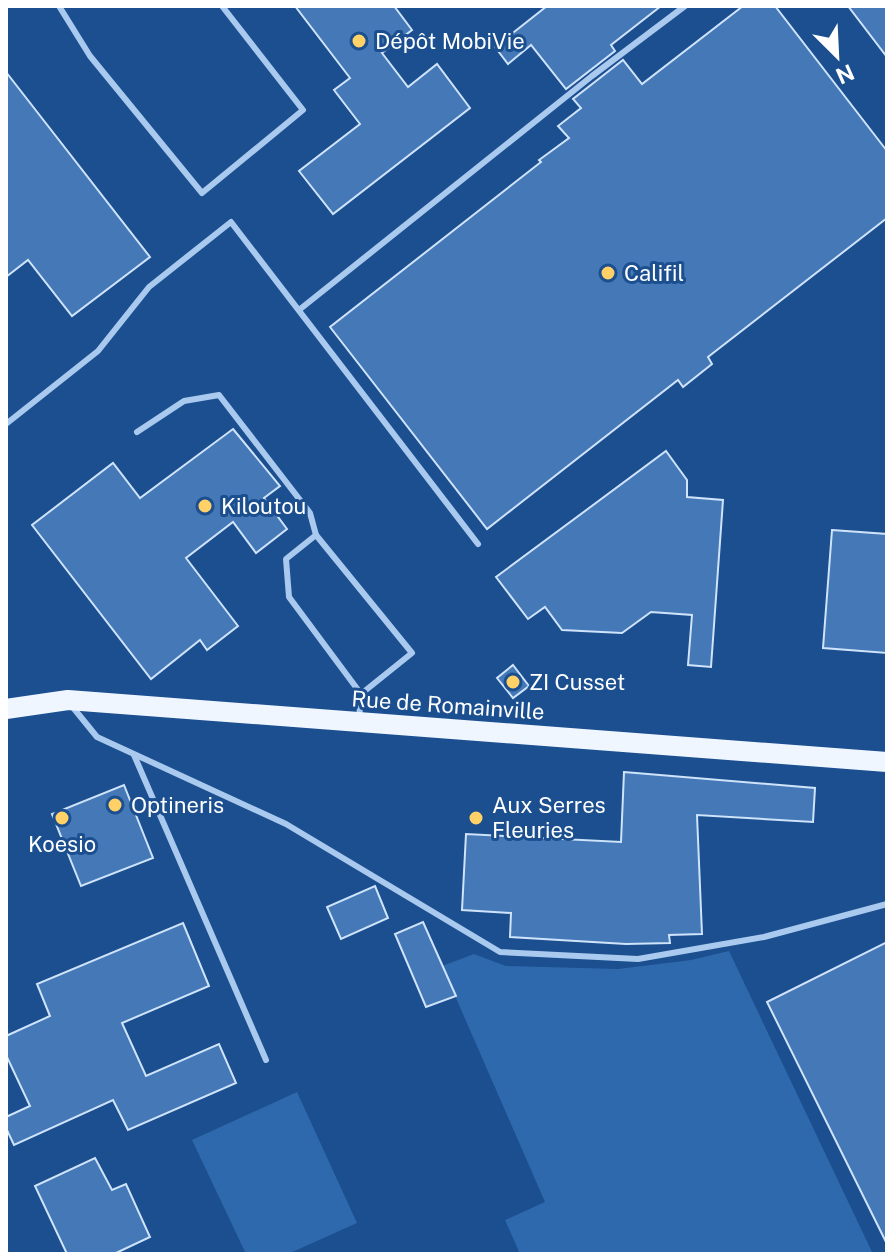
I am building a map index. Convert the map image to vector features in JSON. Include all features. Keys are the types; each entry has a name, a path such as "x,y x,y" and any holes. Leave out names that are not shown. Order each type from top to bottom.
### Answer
{"main road":[{"name":"Rue de Romainville","path":"6,709 68,700 887,762"}],"lane":[{"path":"59,6 90,56 202,193 303,110 222,6"},
{"path":"299,310 592,76 685,6"},
{"path":"6,424 98,351 149,287 231,222 478,544"},
{"path":"137,432 184,401 219,395 310,513 316,535 412,653 361,694"},
{"path":"316,535 286,559 289,597 361,694 358,723"},
{"path":"68,700 97,737 286,824 500,952 638,959 764,937 887,904"},
{"path":"134,755 266,1060"}],"shaded area":[{"path":"729,951 873,1254 520,1254 505,1220 545,1202 442,966 474,954 506,966 618,969 691,960"},
{"path":"297,1092 357,1223 288,1254 246,1254 192,1140"}],"building":[{"path":"295,6 394,6 412,30 382,53 408,87 437,64 470,108 333,214 299,171 360,124 334,90 350,78"},
{"path":"547,6 661,6 611,45 615,51 566,89 531,45 508,64 495,47"},
{"name":"Califil","path":"743,6 775,6 887,151 887,218 708,357 712,364 683,387 678,380 487,529 330,327 569,138 558,126 581,108 573,99 623,60 642,84"},
{"path":"848,6 887,6 887,57"},
{"path":"6,72 150,257 72,316 28,260 6,277"},
{"path":"233,429 280,486 264,498 287,529 256,553 233,522 186,558 238,626 207,650 200,640 151,679 32,525 113,463 140,498"},
{"path":"666,451 687,480 687,497 723,500 711,667 688,665 692,615 651,612 622,633 562,630 545,607 528,619 496,577"},
{"path":"832,530 887,534 887,653 823,648"},
{"name":"ZI Cusset","path":"513,665 529,686 513,698 497,678"},
{"path":"624,772 815,788 813,822 697,815 702,934 669,935 670,943 626,944 510,937 511,913 462,910 466,834 621,842"},
{"path":"124,785 153,858 81,886 52,814"},
{"path":"375,886 388,918 341,939 327,907"},
{"path":"423,922 456,996 426,1007 395,934"},
{"path":"183,923 209,986 122,1023 146,1076 219,1044 236,1083 128,1130 113,1100 14,1145 6,1128 6,1117 30,1106 6,1055 6,1036 50,1016 37,984"},
{"path":"887,942 887,1244 767,1002"},
{"path":"95,1158 112,1190 126,1184 150,1237 114,1254 67,1254 35,1186"}],"place":[{"name":"Dépôt MobiVie","path":"359,41"},
{"name":"Califil","path":"608,273"},
{"name":"Kiloutou","path":"205,506"},
{"name":"ZI Cusset","path":"513,682"},
{"name":"Optineris","path":"115,805"},
{"name":"Koesio","path":"62,818"},
{"name":"Aux Serres Fleuries","path":"476,818"}]}
